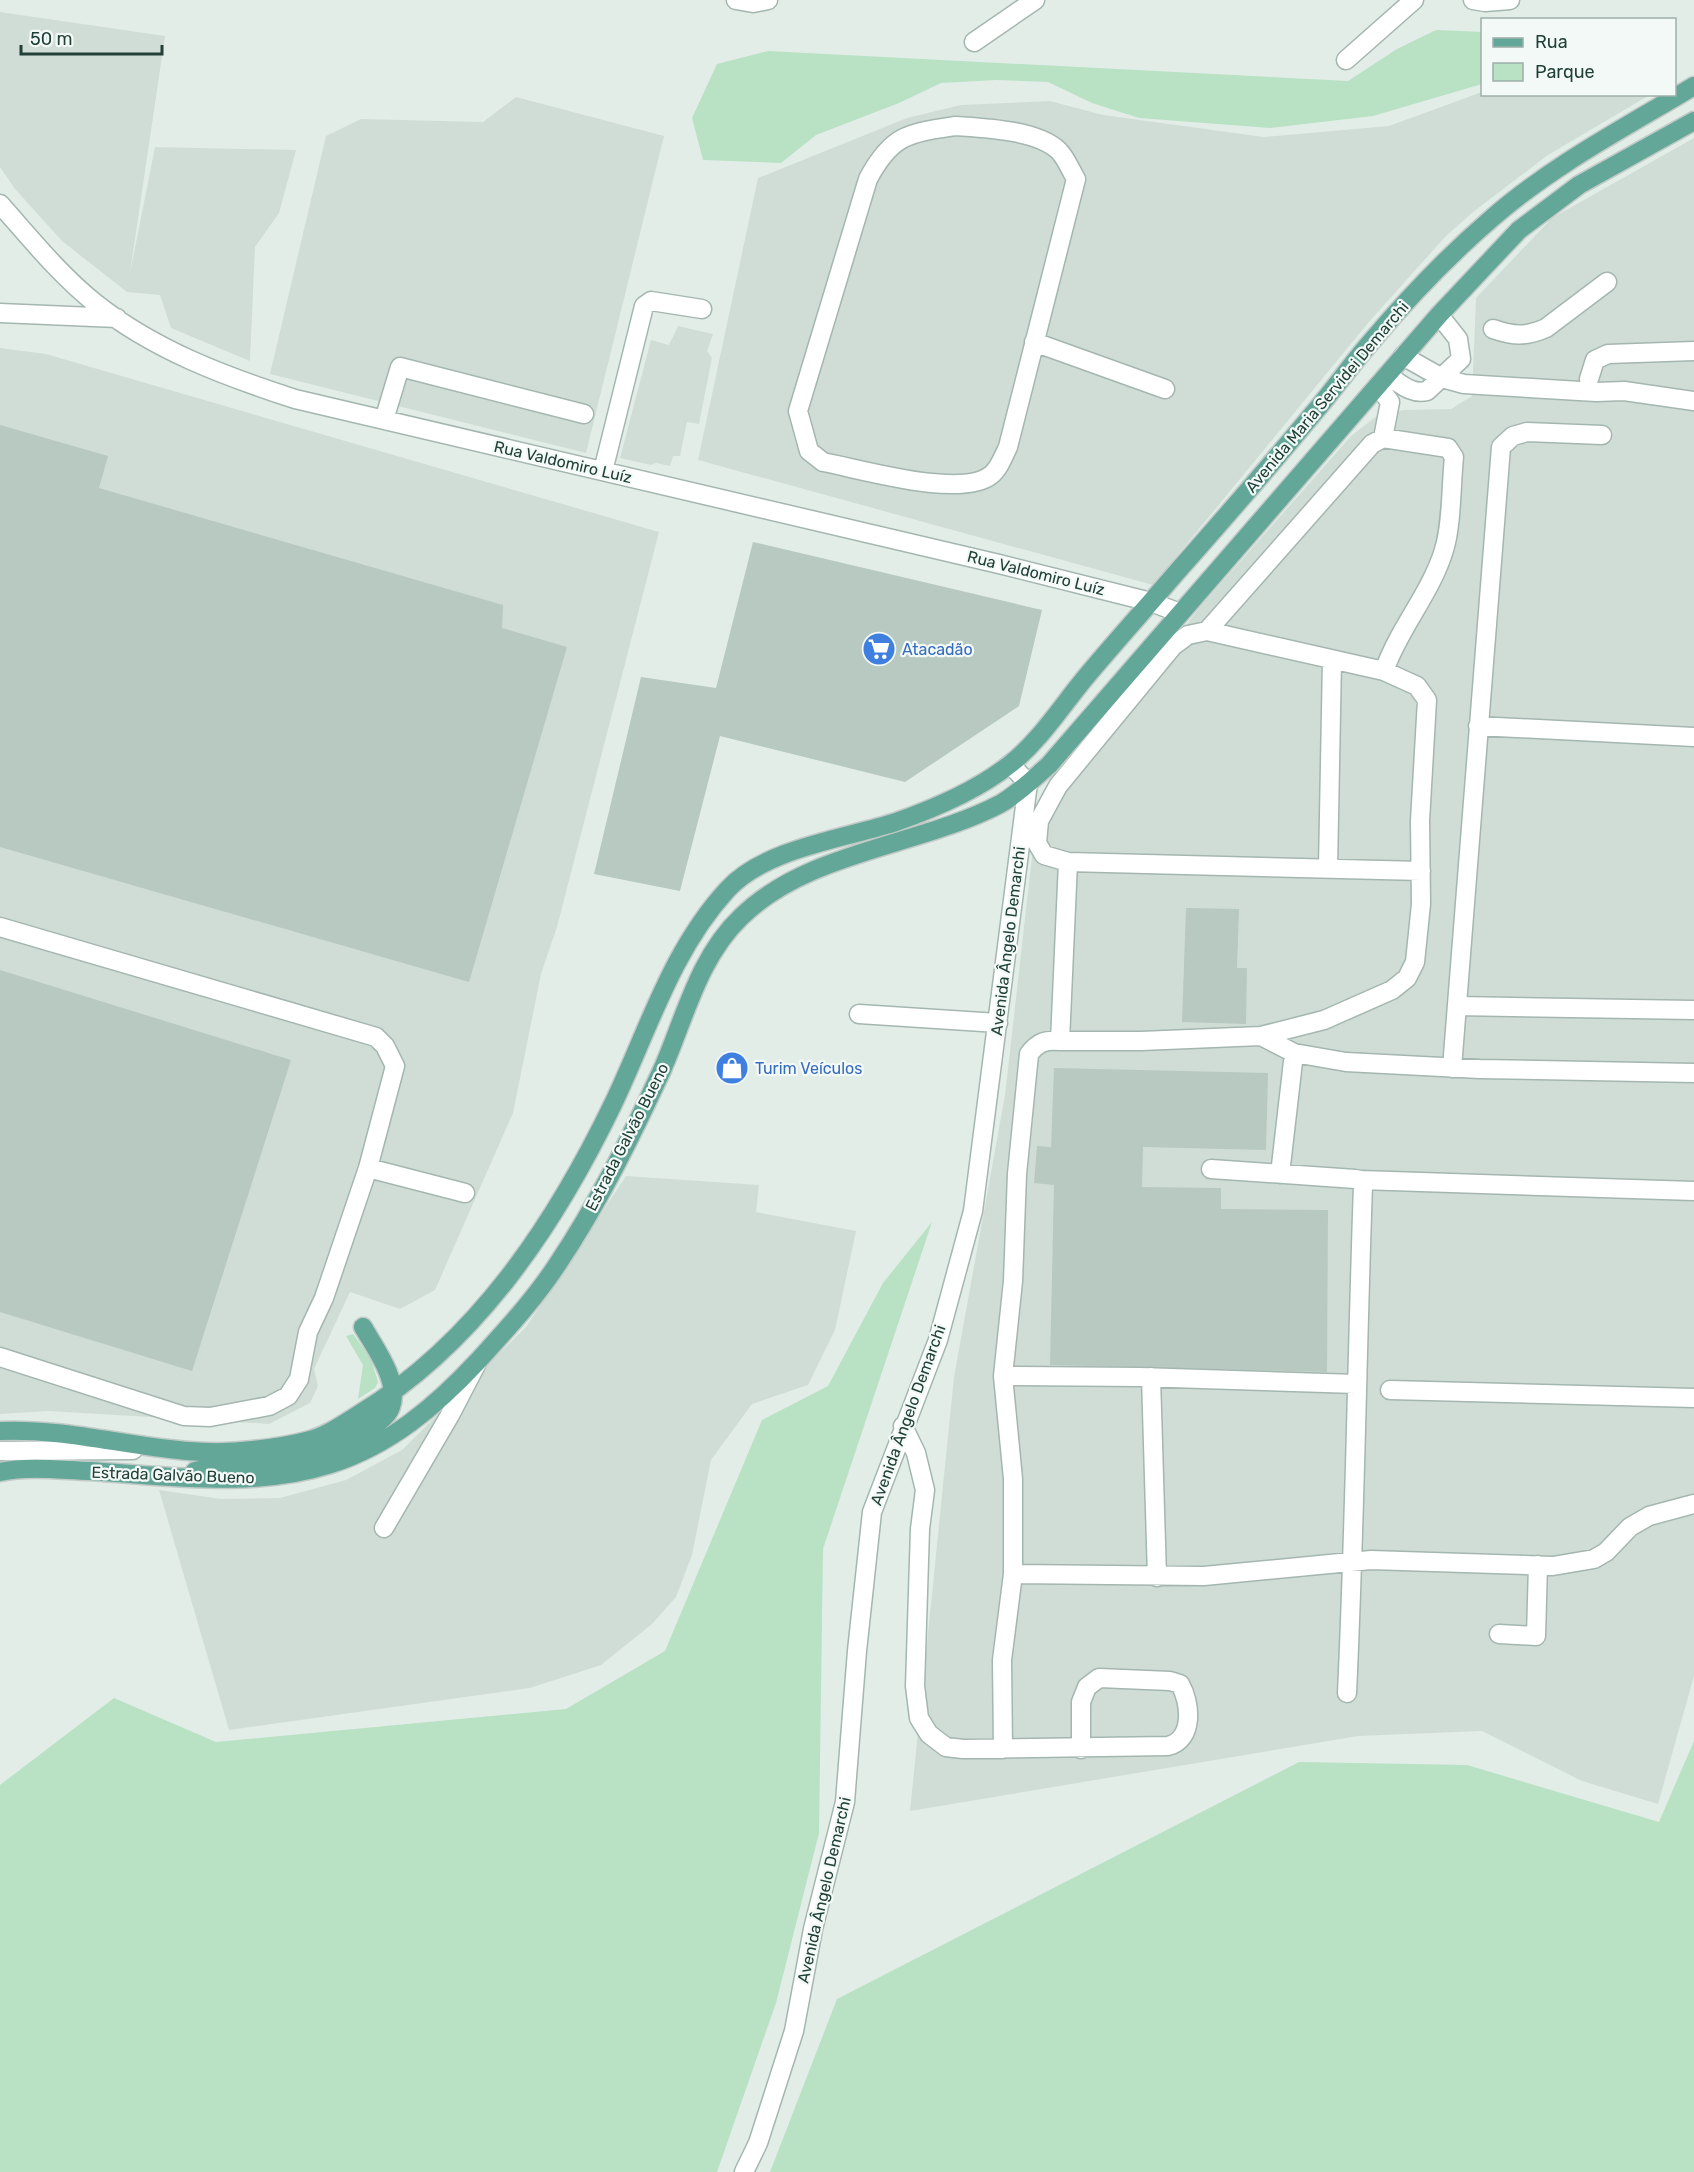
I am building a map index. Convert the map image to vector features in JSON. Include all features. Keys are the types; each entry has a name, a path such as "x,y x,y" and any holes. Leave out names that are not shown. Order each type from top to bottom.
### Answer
{"main road":[{"name":"Avenida Maria Servidei Demarchi","path":"1010,764 1028,748 1316,411 1371,342 1451,256 1494,216 1544,179 1694,86"},
{"name":"Avenida Maria Servidei Demarchi","path":"1028,783 1049,765 1439,315 1519,230 1579,185 1694,121"},
{"name":"Estrada Galvão Bueno","path":"0,1431 46,1431 188,1449 247,1451 313,1440 330,1432 416,1374 475,1318 549,1225 615,1100 673,968 696,929 733,883 752,870 802,848 897,821 963,795 1010,764"},
{"name":"Estrada Galvão Bueno","path":"0,1472 33,1467 259,1479 331,1464 376,1446 406,1427 450,1392 556,1267 608,1181 663,1066 696,984 717,945 741,916 771,893 807,875 854,856 968,819 1004,802 1028,783"},
{"path":"176,1476 229,1464 300,1455 364,1432 384,1419 392,1407 392,1391 385,1365 363,1327"}],"street":[{"path":"736,0 753,3 768,0"},
{"path":"974,42 1035,0"},
{"path":"1346,60 1414,0"},
{"path":"1473,0 1485,2 1510,0"},
{"path":"956,126 1006,130 1033,138 1059,150 1065,160 1076,179 1034,342 1008,447 992,474 985,478 969,485 944,485 823,462 809,451 798,411 868,179 879,158 910,133 956,126"},
{"name":"Rua Valdomiro Luíz","path":"0,204 93,302 160,345 223,375 295,399 1151,602 1180,614"},
{"path":"1493,329 1523,336 1536,333 1607,282"},
{"path":"603,471 644,306 651,302 702,309"},
{"path":"0,313 117,318"},
{"path":"1382,381 1417,392 1427,391 1461,359 1458,339 1439,315"},
{"path":"1034,342 1165,389"},
{"path":"1589,379 1595,360 1608,354 1694,351"},
{"path":"1403,356 1442,378 1464,384 1596,392 1624,391 1694,400"},
{"path":"384,420 400,367 584,414"},
{"path":"1382,381 1390,402 1383,438"},
{"path":"1452,1068 1501,447 1513,436 1527,432 1602,435"},
{"path":"1207,631 1372,444 1383,438 1448,448 1454,458 1444,549 1433,574 1393,645 1383,671"},
{"path":"1003,1749 1002,1660 1013,1574 1013,1479 1004,1376 1013,1281 1017,1174 1025,1072 1029,1054 1036,1045 1046,1040 1142,1041 1262,1036 1324,1020 1392,990 1407,978 1414,962 1421,870 1420,820 1427,700 1417,686 1383,671 1207,631 1188,634 1173,646 1058,786 1044,809 1037,832 1039,850 1049,858 1068,862 1421,870"},
{"path":"1328,868 1332,660"},
{"path":"1478,726 1694,737"},
{"path":"1010,764 1028,783"},
{"name":"Avenida Ângelo Demarchi","path":"744,2172 758,2143 794,2031 813,1929 845,1802 856,1651 872,1512 903,1426 938,1340 973,1212 1028,783"},
{"path":"1060,1041 1068,862"},
{"path":"0,927 376,1037 386,1046 394,1066 368,1168 324,1298 308,1332 299,1379 288,1396 269,1406 210,1417 184,1416 0,1357"},
{"path":"1457,1006 1694,1010"},
{"path":"859,1014 998,1023"},
{"path":"1262,1036 1294,1053 1346,1062 1452,1068 1694,1073"},
{"path":"1280,1174 1294,1053"},
{"path":"368,1168 465,1193"},
{"path":"1211,1169 1361,1180 1694,1191"},
{"path":"1347,1693 1353,1561 1363,1185 1361,1180"},
{"path":"384,1528 450,1415 478,1361"},
{"path":"1004,1376 1151,1377 1356,1384"},
{"path":"1151,1377 1157,1577"},
{"path":"1390,1390 1694,1398"},
{"path":"903,1426 916,1453 925,1490 920,1528 915,1686 919,1718 928,1734 946,1747 1081,1749 1176,1744 1184,1738 1187,1731 1186,1695 1180,1684 1170,1681 1100,1678 1093,1682 1087,1687 1081,1702 1081,1749"},
{"path":"8,1451 188,1449"},
{"path":"8,1451 176,1476"},
{"path":"1013,1574 1204,1576 1353,1561 1539,1565 1582,1563 1606,1552 1630,1527 1650,1516 1694,1504"},
{"path":"1498,1634 1536,1636 1539,1565"}],"shaded area":[{"path":"0,12 165,36 130,273 155,147 296,150 279,213 255,247 250,361 171,328 160,295 127,292 62,241 15,189 0,167"},
{"path":"1481,92 1481,96 1648,96 1548,155 1473,212 1445,237 1368,323 1153,585 698,460 758,178 907,118 961,105 1050,101 1103,115 1264,137 1389,126"},
{"path":"516,97 664,136 586,453 270,374 326,136 361,119 483,122"},
{"path":"1694,138 1694,1676 1658,1804 1582,1781 1482,1731 1358,1736 910,1811 954,1377 1005,1095 1034,839 1059,796 1199,608 1351,436 1378,415 1404,410 1451,409 1472,396 1476,298 1552,218"},
{"path":"678,326 713,334 707,351 712,358 699,424 687,422 680,456 673,456 670,466 656,463 651,465 620,458 651,340 669,345"},
{"path":"0,348 46,354 659,532 557,927 541,974 513,1113 435,1290 400,1309 350,1292 314,1369 318,1386 310,1403 269,1424 48,1411 0,1414"},
{"path":"626,1176 759,1185 756,1212 856,1231 835,1330 808,1385 752,1404 711,1460 692,1555 676,1597 652,1624 601,1665 530,1688 229,1730 159,1490 221,1499 280,1498 346,1480 402,1450 526,1327"}],"green space":[{"path":"1436,30 1481,32 1481,84 1373,116 1270,128 1139,118 1092,103 1048,82 996,80 941,83 899,103 816,135 781,163 703,160 692,118 717,64 768,51 1348,81 1397,49"},
{"path":"932,1222 823,1549 819,1833 776,2003 717,2172 0,2172 0,1785 114,1698 216,1742 566,1709 665,1651 762,1420 828,1386 883,1283"},
{"path":"353,1334 371,1359 378,1382 375,1388 358,1399 363,1365 346,1336"},
{"path":"1694,1741 1694,2172 770,2172 837,1999 1299,1762 1467,1765 1659,1822"}],"building":[{"path":"0,425 108,456 99,488 503,605 502,628 567,647 469,982 0,847"},
{"name":"Atacadão","path":"753,542 1042,610 1019,706 905,782 720,736 680,891 594,874 641,677 716,688"},
{"path":"1186,908 1239,909 1237,968 1247,968 1246,1024 1182,1022"},
{"path":"0,970 291,1060 192,1371 0,1312"},
{"path":"1054,1068 1268,1073 1266,1150 1143,1147 1142,1187 1221,1188 1221,1209 1328,1210 1327,1372 1050,1365 1054,1185 1034,1183 1037,1146 1051,1147"}],"place":[{"name":"Atacadão","path":"879,649"},
{"name":"Turim Veículos","path":"732,1068"}]}
